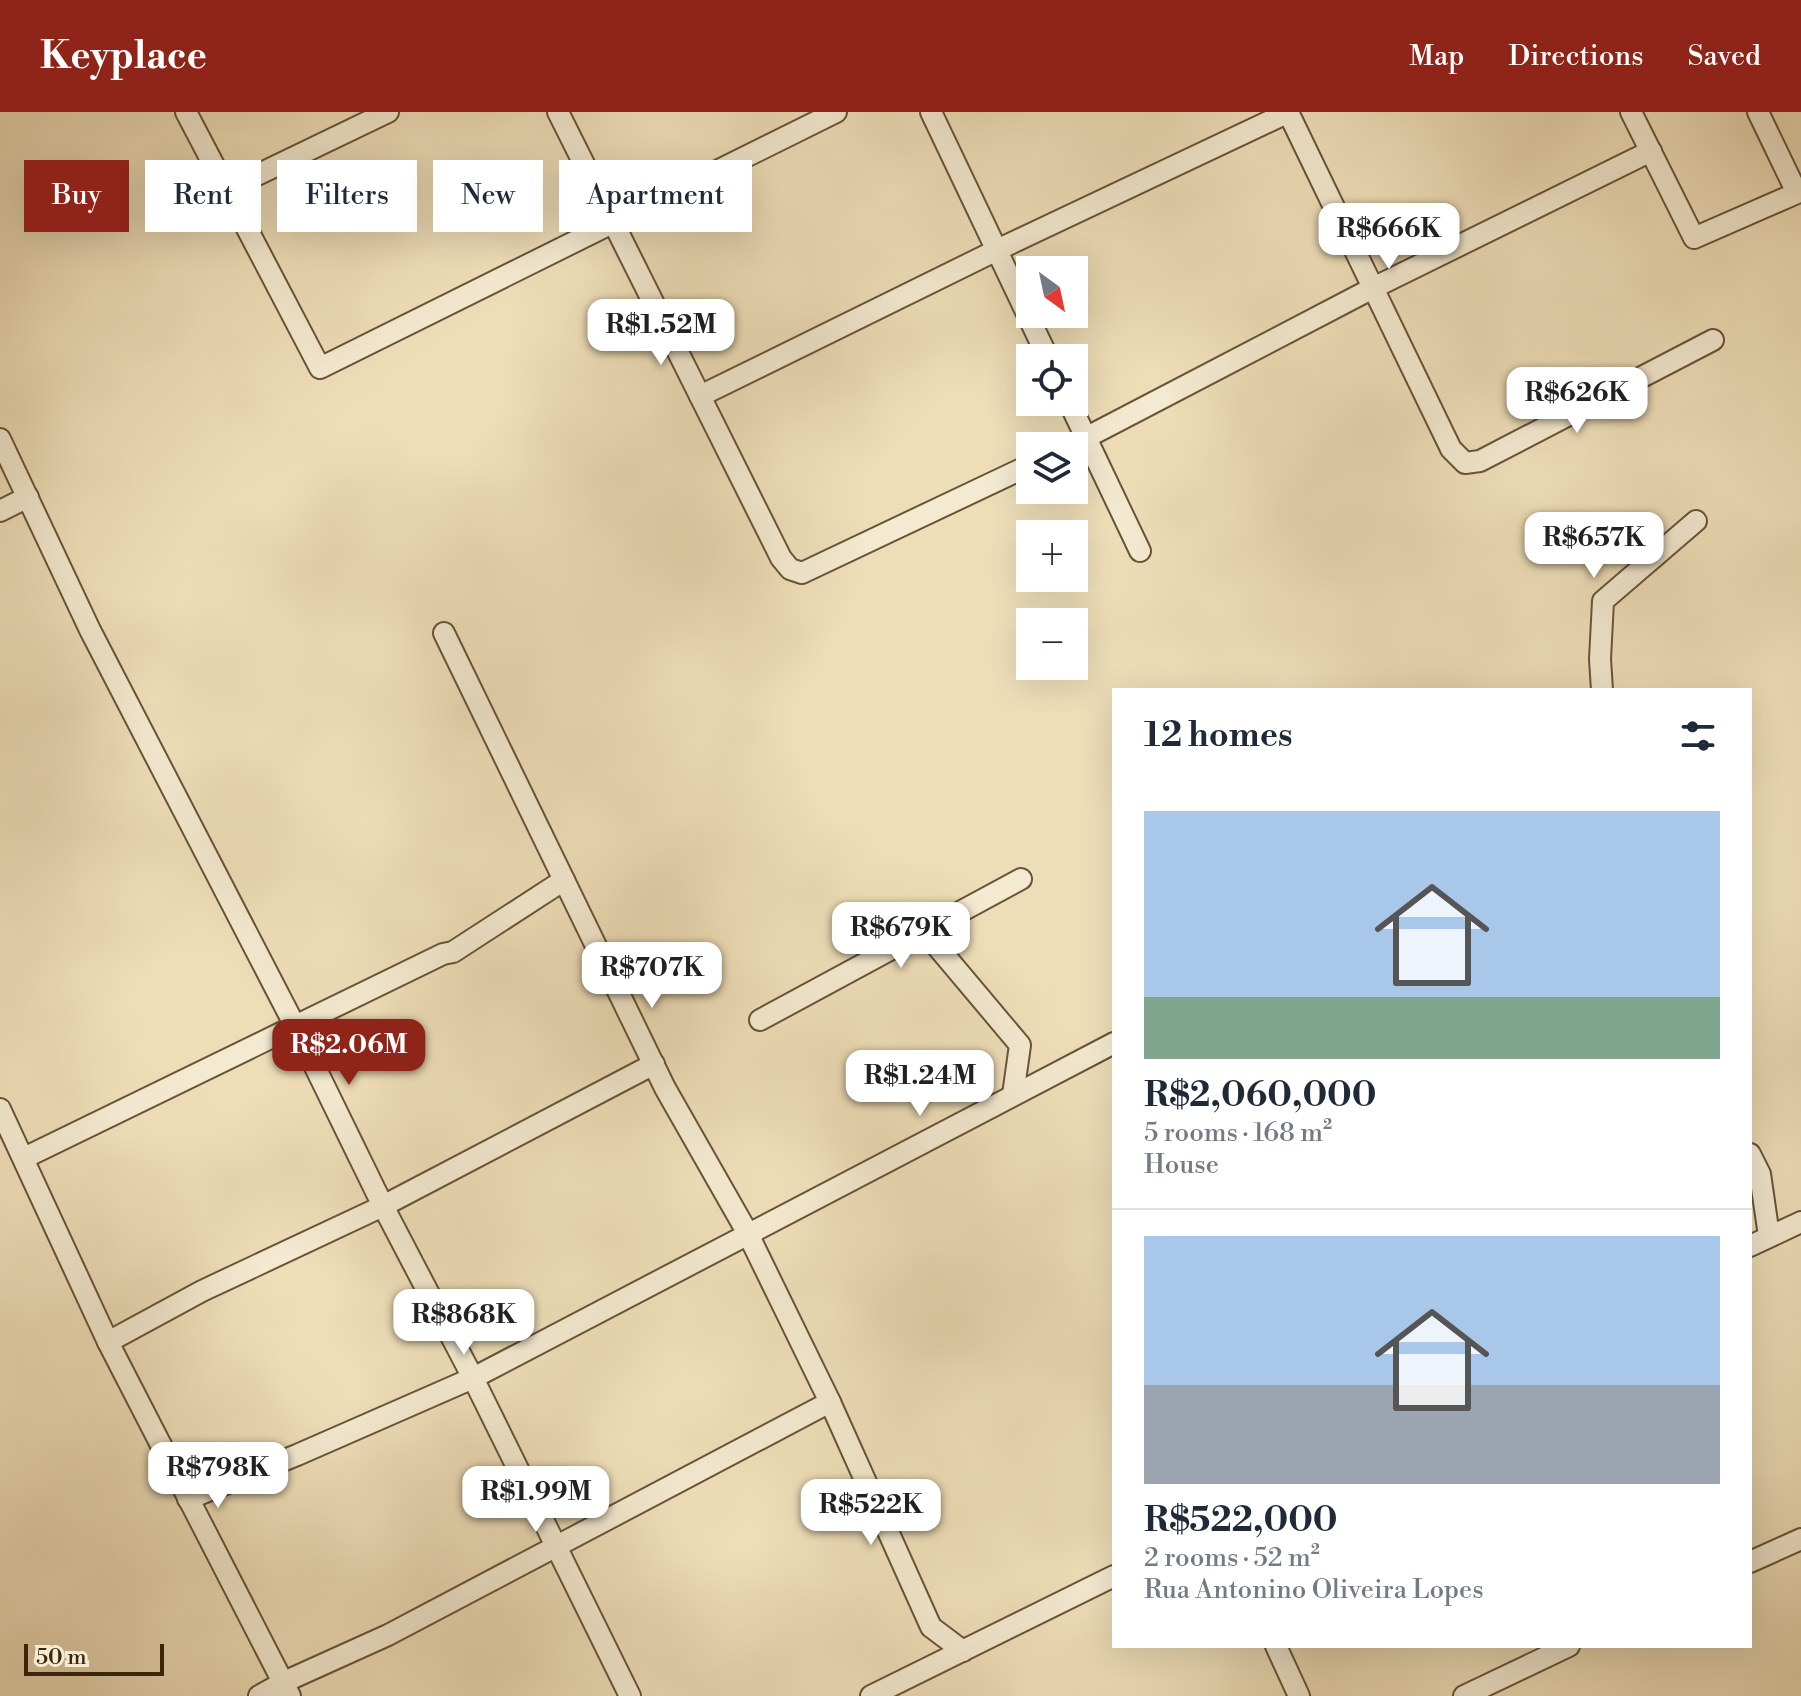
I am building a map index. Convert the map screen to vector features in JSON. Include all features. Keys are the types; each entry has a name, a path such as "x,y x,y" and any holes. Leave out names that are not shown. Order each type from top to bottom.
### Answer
{"street":[{"path":"186,112 211,160"},
{"path":"261,173 388,112"},
{"path":"558,112 582,160"},
{"path":"737,160 836,112"},
{"path":"931,112 1041,344"},
{"path":"700,396 1288,112 1451,449 1465,463 1480,461 1713,340"},
{"path":"1631,112 1694,238 1797,193 1758,112"},
{"path":"1088,437 1373,288 1651,151"},
{"path":"248,232 320,368 590,232"},
{"path":"618,232 781,558 797,573 1016,472"},
{"path":"0,439 90,630 295,1026 630,1696"},
{"path":"1088,460 1140,551"},
{"path":"0,511 28,497"},
{"path":"1602,688 1603,601 1696,521"},
{"path":"444,633 654,1064 747,1232 830,1402 931,1627 963,1651"},
{"path":"760,1020 1021,879"},
{"path":"24,1158 443,954 453,952 564,880"},
{"path":"925,932 1020,1045 1013,1095"},
{"path":"188,1499 473,1378 747,1232 1112,1044"},
{"path":"108,1342 202,1291 383,1206 654,1064"},
{"path":"0,1109 108,1342 287,1689"},
{"path":"1752,1158 1760,1174 1769,1236"},
{"path":"1752,1245 1801,1222"},
{"path":"259,1696 287,1689 830,1402"},
{"path":"1752,1561 1801,1539"},
{"path":"871,1696 1112,1577"},
{"path":"1277,1648 1299,1696"},
{"path":"1464,1696 1565,1648"}]}
